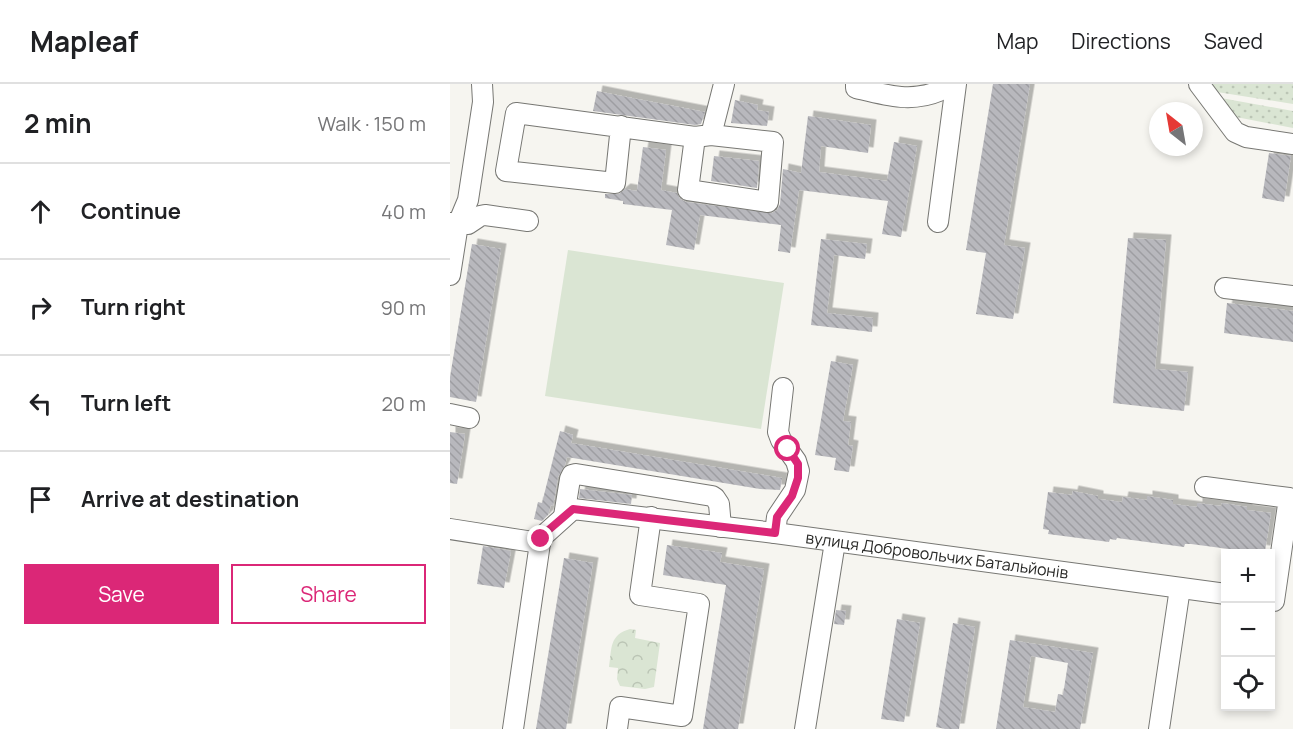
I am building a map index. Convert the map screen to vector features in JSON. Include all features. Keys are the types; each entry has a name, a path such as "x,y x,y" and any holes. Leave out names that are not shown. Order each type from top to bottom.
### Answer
{"street":[{"path":"450,275 454,224 468,200 483,102 482,84"},
{"path":"621,126 615,183 506,171 516,113 703,136 773,142 768,202 688,189 703,136 724,84"},
{"path":"856,84 856,88 895,98 925,98 939,91 941,84"},
{"path":"938,222 956,84"},
{"path":"1199,84 1235,132 1246,137 1293,144"},
{"path":"454,224 468,224 485,215 528,221"},
{"path":"1225,288 1293,296"},
{"path":"775,533 777,517 795,490 798,471 796,461 778,432 783,388"},
{"path":"513,729 540,543 543,536 564,516 572,475 712,496 719,504 721,527"},
{"path":"1205,487 1289,498 1279,601"},
{"name":"вулиця Добровольчих Батальйонів","path":"564,516 573,509 651,517 1221,593"},
{"path":"617,729 620,707 682,716 699,604 639,596 651,517"},
{"path":"450,532 540,543"},
{"path":"805,729 835,542"},
{"path":"1159,729 1180,588"}],"green space":[{"path":"1212,84 1293,84 1293,104 1217,92"},
{"path":"1221,98 1293,111 1293,128 1236,117"},
{"path":"568,250 784,283 761,429 545,396"},
{"path":"630,629 636,630 635,638 660,643 654,687 645,689 620,686 617,679 618,668 609,667 611,648 615,639"}],"building":[{"path":"993,84 1030,84 1004,245 1025,248 1013,319 976,314 986,253 966,250"},
{"path":"597,91 705,112 701,124 695,125 593,111"},
{"path":"735,100 758,105 757,110 769,112 767,126 731,123"},
{"path":"808,116 871,125 868,153 821,146 819,172 887,181 894,142 917,146 901,237 882,234 888,201 799,190 790,253 778,251 781,225 700,215 694,250 666,245 672,210 623,204 623,201 605,198 605,194 619,194 625,189 637,191 643,147 666,150 661,190 677,193 680,199 686,202 772,213 780,204 783,169 801,173"},
{"path":"1269,153 1291,156 1284,202 1262,198"},
{"path":"714,156 759,161 757,188 711,181"},
{"path":"1128,238 1166,240 1155,369 1188,372 1184,411 1113,403"},
{"path":"821,239 867,244 865,259 834,255 827,313 873,318 872,332 811,325"},
{"path":"472,244 501,249 476,402 450,397 450,377"},
{"path":"1227,303 1293,311 1293,342 1224,333"},
{"path":"831,361 853,365 843,421 851,422 848,445 853,446 849,472 834,470 836,458 815,455"},
{"path":"560,431 573,435 571,443 782,478 780,490 760,489 567,457 558,477 553,506 551,505 548,515 542,521 534,519 538,502 542,503"},
{"path":"450,432 465,434 457,484 450,483"},
{"path":"580,489 632,495 631,504 579,498"},
{"path":"1073,491 1098,496 1098,499 1122,502 1123,497 1147,500 1147,496 1173,500 1173,504 1197,507 1197,503 1221,506 1222,503 1247,507 1247,510 1271,513 1265,549 1229,549 1191,544 1185,544 1184,547 1117,538 1116,540 1110,539 1109,542 1048,534 1049,530 1043,529 1048,492 1072,495"},
{"path":"667,545 722,553 720,562 764,569 738,729 703,729 726,585 663,575"},
{"path":"483,546 511,551 504,588 477,584"},
{"path":"564,558 593,563 566,729 536,729"},
{"path":"836,610 846,611 844,625 834,624"},
{"path":"897,619 920,623 904,722 881,719"},
{"path":"953,623 975,627 959,729 945,729 936,727"},
{"path":"1010,640 1093,653 1080,729 996,729","holes":["1031,656 1068,663 1063,695 1058,694 1055,712 1023,707"]}],"route":[{"path":"541,539 573,509 775,533 777,517 792,496 798,478 798,464 788,449"}]}
